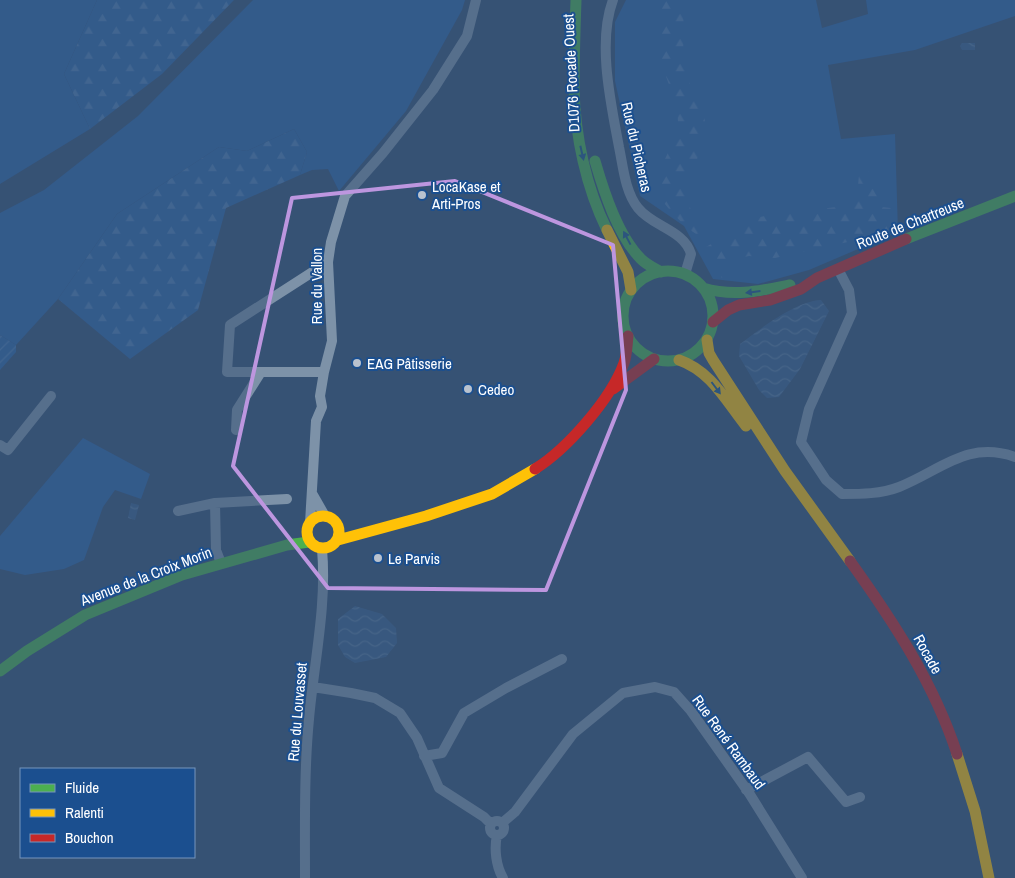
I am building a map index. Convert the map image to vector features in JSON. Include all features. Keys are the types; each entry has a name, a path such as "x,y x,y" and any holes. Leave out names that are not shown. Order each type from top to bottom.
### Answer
{"main road":[{"path":"576,0 574,90 580,146 593,193 605,225 628,272 631,290"},
{"name":"D1076 Rocade Ouest","path":"582,0 586,121 596,168 614,212 634,251 642,260 660,272"},
{"name":"Route de Chartreuse","path":"703,288 719,293 738,293 767,290 817,278 906,239 1015,196"},
{"path":"338,540 339,529 330,517 319,516 308,525 306,532 309,542 317,548 331,547 338,540 453,508 492,494 549,460 574,437 608,393 625,362 628,336 624,321 624,305 631,290 649,275 673,271 685,274 695,280 710,298 713,322 707,340 694,352 679,360 666,361 654,359 639,350 628,336"},
{"name":"Route de Chartreuse","path":"713,322 728,310 739,305 785,295 801,289 817,278"},
{"name":"Rocade","path":"707,340 709,353 713,360 785,471 895,626 937,703 968,782 980,829 989,878"},
{"path":"608,393 654,359"},
{"name":"Rocade","path":"679,360 688,362 702,371 785,471"},
{"path":"337,524 366,533"},
{"name":"Avenue de la Croix Morin","path":"287,545 308,525"},
{"name":"Avenue de la Croix Morin","path":"0,671 27,651 85,615 182,575 287,545 309,542"}],"street":[{"name":"Rue du Vallon","path":"308,525 312,494 316,421 322,407 320,396 332,341 328,262 330,242 345,196 434,90 467,36 476,0"},
{"name":"Rue du Picheras","path":"614,0 608,21 608,80 629,191 638,208 646,216 684,241 689,247 691,254 685,274"},
{"path":"324,372 227,372 230,325 328,262"},
{"path":"838,269 849,290 852,313 809,409 802,442 826,480 842,494 871,494 899,487 962,456 1002,452 1015,456"},
{"path":"236,430 238,410 261,372"},
{"path":"0,445 8,450 51,396"},
{"path":"312,494 325,516"},
{"path":"178,511 215,503 288,498"},
{"path":"215,503 216,550 221,563"},
{"name":"Rue du Louvasset","path":"305,878 309,719 323,604 324,565 322,549"},
{"path":"424,756 442,753 464,713 506,688 562,659"},
{"name":"Rue René Rambaud","path":"502,823 514,812 573,734 623,693 655,687 674,692 691,711 746,790 802,878"},
{"path":"313,688 375,698 400,713 417,738 439,788 484,817 491,824"},
{"path":"746,790 808,757 846,802 860,797"},
{"path":"491,824 498,821 505,828 504,832 497,835"},
{"path":"491,824 490,831 497,835"},
{"path":"497,835 498,870 503,878"}],"highlighted area":[{"path":"455,181 613,245 626,390 546,590 328,588 233,466 292,198"}],"green space":[{"path":"0,0 97,0 64,74 90,129 0,184"},
{"path":"97,0 234,0 162,74 90,129 64,74"},
{"path":"253,0 465,0 462,10 406,111 339,191 328,169 312,170 300,175 307,152 294,129 247,151 219,147 117,214 58,299 16,345 0,335 0,213 44,190 138,116"},
{"path":"626,0 816,0 822,28 868,14 866,0 1015,0 1015,16 915,50 828,65 841,139 895,134 898,232 809,270 758,284 713,279 684,226 640,196 615,81 615,22"},
{"path":"661,0 681,0 683,9 684,63 706,126 704,143 692,170 688,190 691,211 701,231 699,236 680,221 654,190 659,173 675,138 678,121 673,95 657,47 658,14"},
{"path":"294,129 307,152 300,175 226,208 198,310 130,359 58,299 117,214 219,147 247,151"},
{"path":"864,169 875,175 877,179 881,207 891,208 895,212 895,224 890,230 875,236 775,258 749,256 731,260 728,280 713,274 706,247 725,236 741,236 744,226 759,217 837,207 857,198 859,174"},
{"path":"0,335 16,345 16,352 0,370"},
{"path":"83,438 150,474 141,499 115,490 103,507 84,560 64,569 25,575 0,569 0,536"}],"water":[{"path":"962,43 975,43 975,50 962,50 960,46"},
{"path":"821,300 829,311 800,369 779,397 767,398 759,390 739,356 740,344 790,310"},
{"path":"131,503 139,505 135,520 128,518"},
{"path":"355,606 382,614 396,628 397,643 386,657 355,663 345,657 338,645 338,619"}],"traffic: fast":[{"path":"576,0 574,88 579,143 593,196 607,230"},
{"path":"595,161 607,200 625,238 641,259 661,272"},
{"path":"906,239 1015,196"},
{"path":"668,271 685,275 700,284 709,299 713,316 709,333 700,348 685,357 668,361 651,357 636,348 627,333 623,316 627,299 636,284 651,275 668,271"},
{"path":"703,288 736,293 790,285"},
{"path":"0,671 27,651 85,615 182,575 287,545 309,542"}],"traffic: slow":[{"path":"607,230 628,272 631,290"},
{"path":"707,340 709,353 713,360 785,471 850,561"},
{"path":"679,360 700,371 709,379 746,426"},
{"path":"338,540 426,516 492,494 535,469"},
{"path":"323,516 335,520 339,532 335,544 323,548 311,544 307,532 311,520 323,516"},
{"path":"957,754 975,811 989,878"}],"traffic: jam":[{"path":"713,322 728,310 739,305 770,300 801,289 817,278 906,239"},
{"path":"535,469 561,449 599,407 618,377 624,363 628,336"},
{"path":"613,389 654,359"},
{"path":"850,561 882,606 911,653 937,702 957,754"}],"place":[{"name":"LocaKase et Arti-Pros","path":"422,195"},
{"name":"EAG Pâtisserie","path":"357,363"},
{"name":"Cedeo","path":"468,389"},
{"name":"Le Parvis","path":"378,558"}]}
